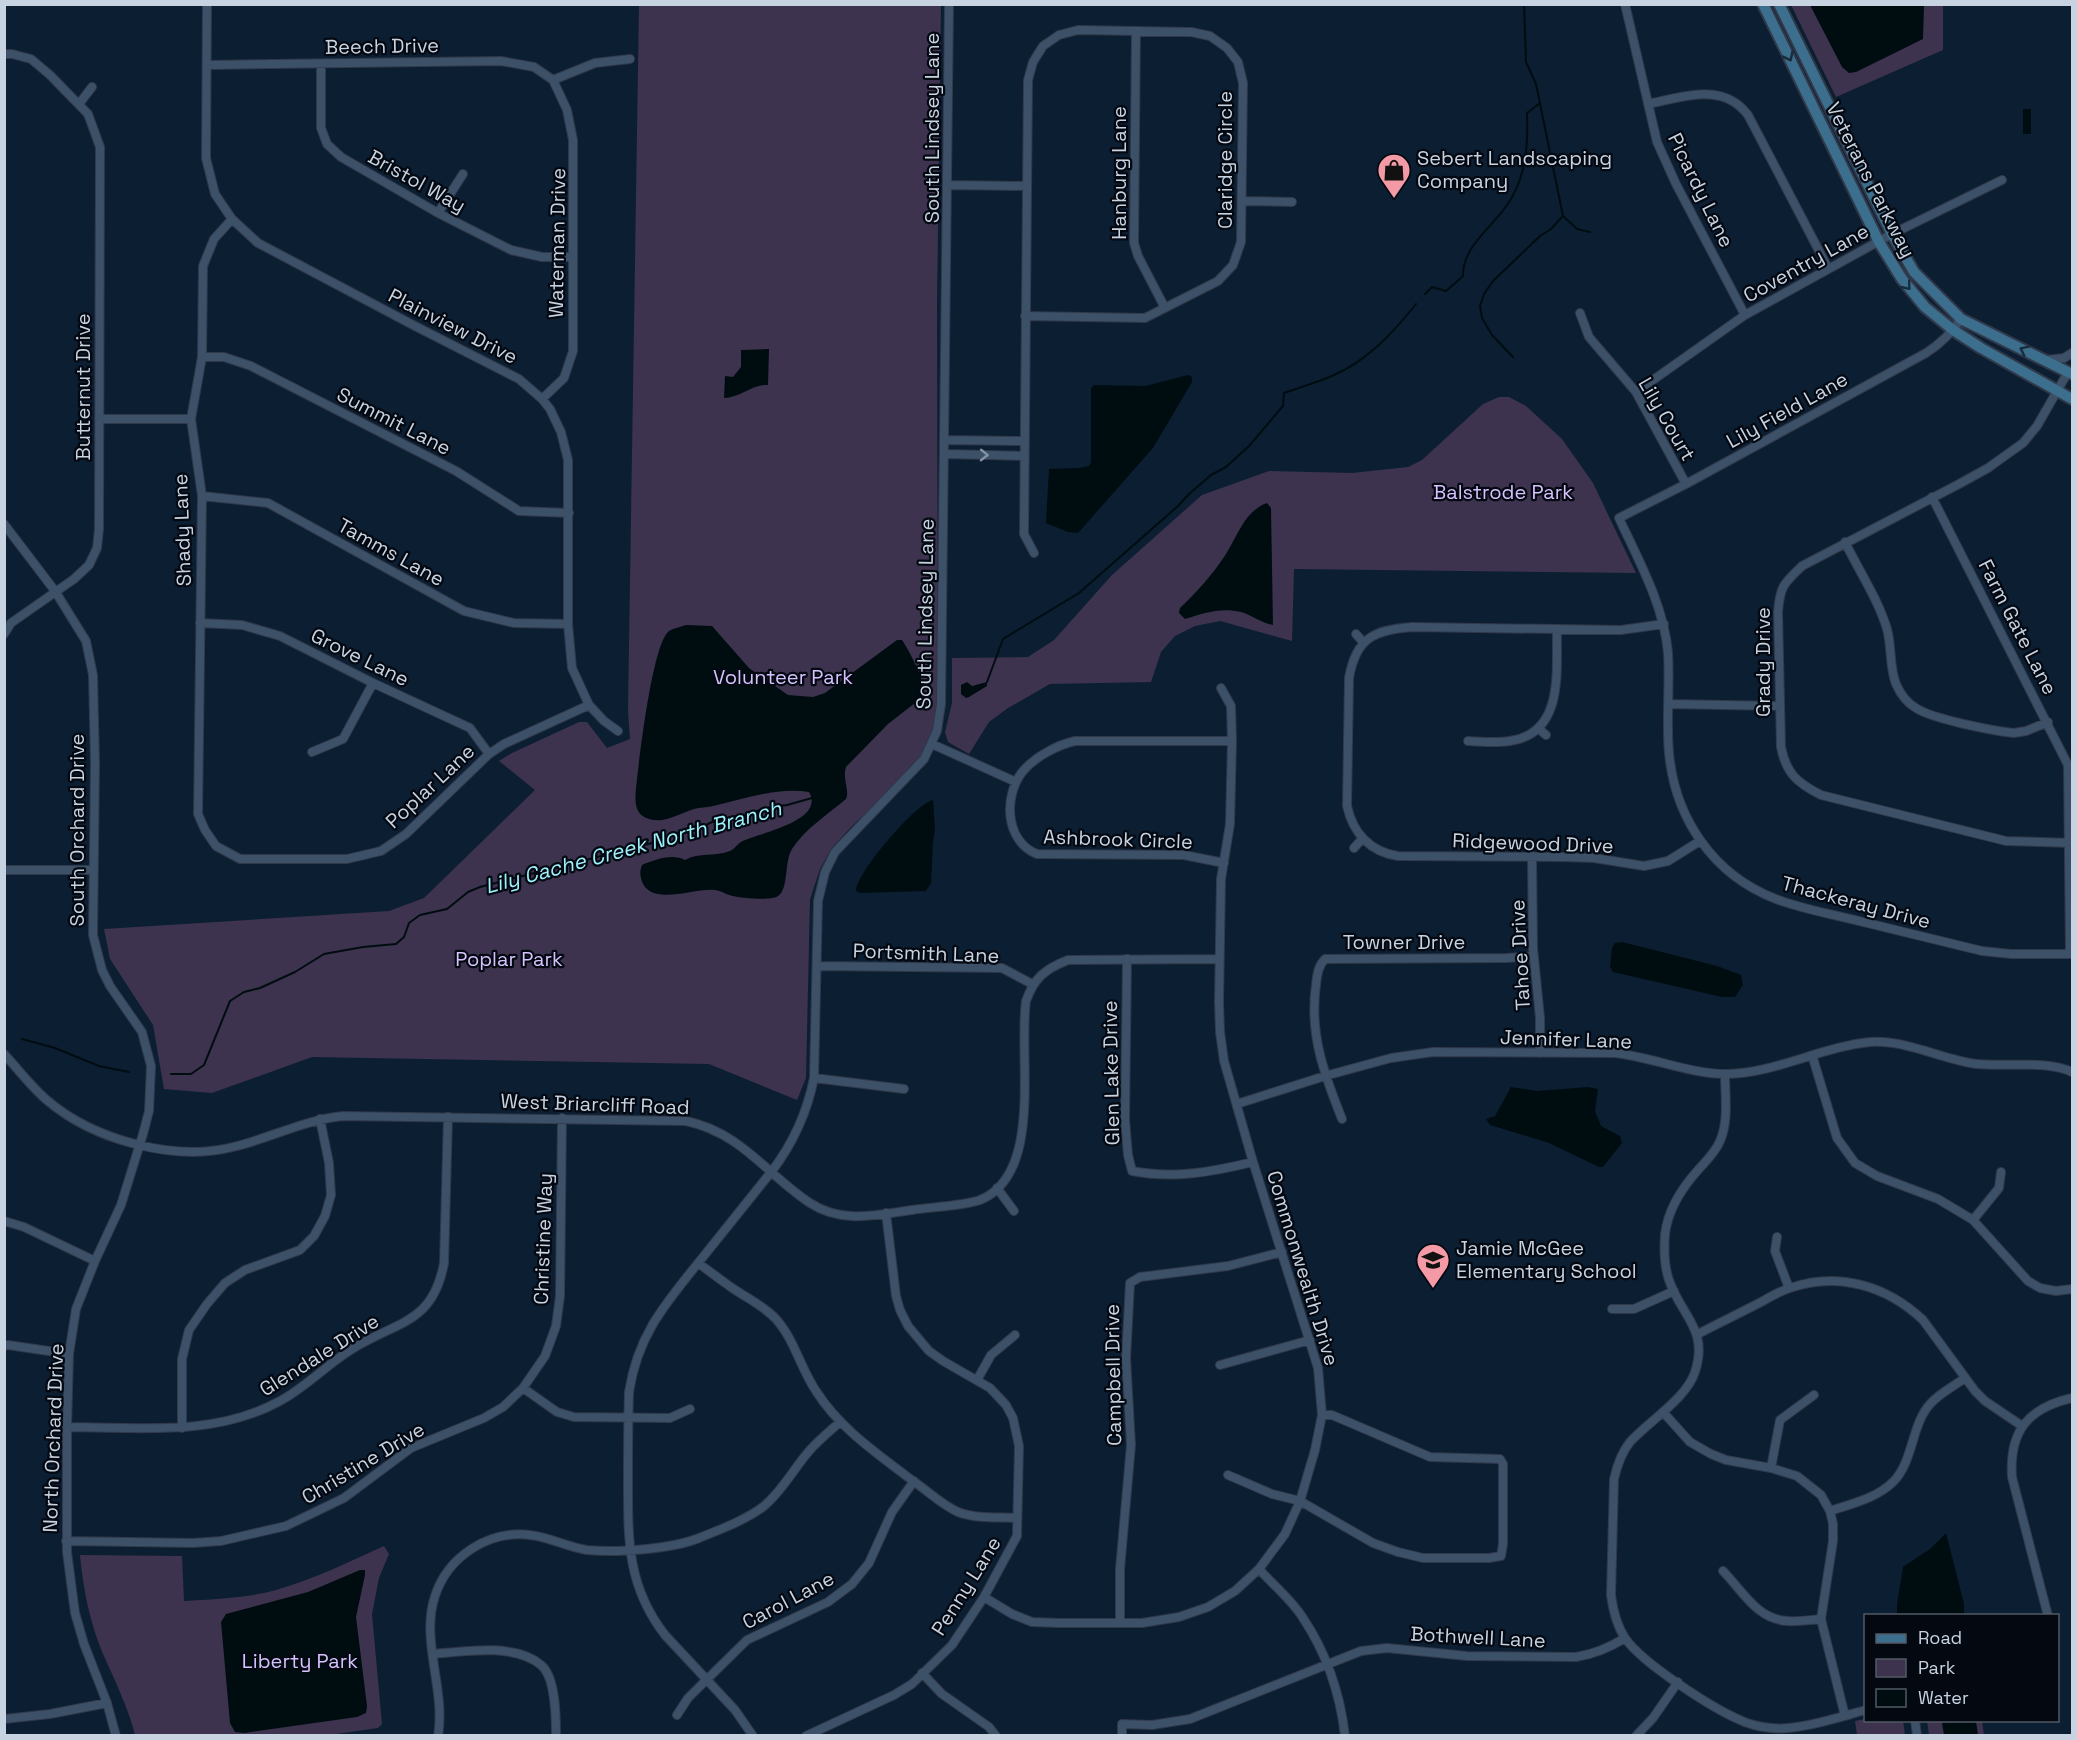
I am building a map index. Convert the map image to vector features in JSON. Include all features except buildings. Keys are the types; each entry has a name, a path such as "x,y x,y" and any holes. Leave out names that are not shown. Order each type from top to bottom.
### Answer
{"main road":[{"name":"Veterans Parkway","path":"1763,4 1879,242 1902,279 1919,300 1953,330 2073,399"},
{"name":"Veterans Parkway","path":"1779,4 1892,234 1914,272 1961,320 2070,373"}],"street":[{"name":"Plainview Drive","path":"207,4 206,158 215,194 232,219 258,243 519,378 542,399 561,432 568,460 568,624 572,668 589,705 604,721 618,731"},
{"name":"South Lindsey Lane","path":"753,1736 735,1710 705,1680 655,1622 632,1568 627,1533 628,1418 633,1369 649,1329 669,1298 785,1155 800,1127 809,1103 814,1078 818,901 825,872 836,852 924,759 938,731 941,704 945,454 949,4"},
{"name":"Picardy Lane","path":"1625,4 1657,142 1676,184 1745,315"},
{"name":"Claridge Circle","path":"1025,316 1145,318 1218,280 1233,265 1241,242 1243,83 1238,62 1227,48 1210,36 1191,32 1078,30 1059,35 1043,46 1033,62 1028,80 1026,186 1024,441 1024,534 1034,553"},
{"name":"Hanburg Lane","path":"1136,31 1134,243 1138,256 1165,308"},
{"name":"Butternut Drive","path":"4,54 31,59 50,75 88,114 100,147 97,548 89,565 74,579 11,624 4,634"},
{"path":"553,80 595,63 630,59"},
{"name":"Beech Drive","path":"208,65 501,61 534,67 553,80"},
{"name":"Bristol Way","path":"321,64 321,128 327,144 341,158 438,213 511,250 542,257 572,257"},
{"name":"Waterman Drive","path":"542,399 564,378 573,351 573,140 567,110 553,80"},
{"path":"79,104 92,87"},
{"path":"1648,104 1686,96 1712,95 1732,100 1748,115 1828,268"},
{"path":"438,213 463,174"},
{"name":"Coventry Lane","path":"1636,392 1745,315 1892,234 2002,180"},
{"path":"948,184 1026,186"},
{"path":"1242,201 1292,202"},
{"name":"Shady Lane","path":"216,846 198,814 202,496 191,419 202,357 203,266 214,239 232,219"},
{"name":"Lily Court","path":"1580,313 1589,337 1636,392 1686,484"},
{"name":"Lily Field Lane","path":"1619,518 1926,353 1939,345 1961,320"},
{"path":"2046,360 2064,358 2073,353"},
{"name":"Summit Lane","path":"202,357 224,357 251,366 456,471 519,511 569,513"},
{"name":"Grady Drive","path":"2070,373 2023,444 1986,470 1802,566 1784,583 1779,598 1778,612 1784,761 1803,786 1821,795 2006,842 2071,843"},
{"path":"99,419 191,419"},
{"path":"945,440 1024,441"},
{"path":"945,454 1024,456"},
{"name":"Tamms Lane","path":"202,496 268,503 464,611 514,623 568,624"},
{"name":"Farm Gate Lane","path":"1932,497 2068,765 2071,954"},
{"name":"Thackeray Drive","path":"1619,518 1644,572 1664,624 1668,653 1669,752 1672,778 1681,807 1691,829 1729,871 1744,883 1761,892 1797,906 1982,951 2012,954 2071,954"},
{"name":"South Orchard Drive","path":"4,524 56,591 86,641 93,675 95,763 93,935 102,970 110,986 142,1032 152,1066 149,1111 139,1146"},
{"path":"1845,542 1881,613 1888,632 1892,672 1896,685 1902,695 1916,708 1931,715 2007,733 2026,731 2048,722"},
{"name":"Grove Lane","path":"200,623 242,625 280,636 470,728 489,754"},
{"path":"1353,848 1362,839 1351,820 1347,799 1349,678 1352,663 1363,642 1390,629 1412,627 1621,630 1664,624"},
{"path":"1468,741 1511,741 1526,736 1538,728 1549,712 1556,688 1557,629"},
{"path":"1356,634 1363,642"},
{"path":"312,752 343,739 373,683"},
{"name":"Commonwealth Drive","path":"984,1597 1012,1614 1032,1622 1142,1623 1179,1617 1208,1607 1235,1591 1259,1569 1286,1534 1300,1501 1315,1450 1322,1414 1318,1368 1253,1162 1224,1061 1220,1032 1221,879 1230,824 1232,741 1232,706 1221,687"},
{"path":"1669,704 1780,706"},
{"name":"Poplar Lane","path":"216,846 240,859 348,859 381,850 406,834 489,754 504,744 589,705"},
{"path":"1538,728 1546,735"},
{"path":"932,744 1016,782 1032,763 1060,746 1075,741 1232,741"},
{"name":"Ashbrook Circle","path":"1016,782 1011,803 1013,829 1023,846 1037,854 1184,855 1224,863"},
{"name":"Ridgewood Drive","path":"1362,839 1374,848 1398,856 1594,858 1644,866 1668,861 1701,842"},
{"name":"Tahoe Drive","path":"1532,856 1533,956 1540,1018 1540,1053"},
{"path":"4,870 94,870"},
{"name":"Towner Drive","path":"1325,1076 1314,1033 1313,1012 1318,974 1325,959 1533,956"},
{"name":"Glen Lake Drive","path":"1127,959 1125,1120 1132,1171 1149,1175 1181,1175 1213,1172 1253,1162"},
{"path":"1032,984 1055,965 1068,960 1219,959"},
{"name":"Portsmith Lane","path":"817,966 1002,968 1032,984"},
{"name":"West Briarcliff Road","path":"4,1054 35,1089 65,1114 89,1127 139,1146 168,1151 188,1152 232,1148 320,1119 343,1116 686,1120 726,1135 810,1203 826,1212 846,1217 980,1200 997,1188 1011,1173 1017,1158 1021,1136 1024,1013 1032,984"},
{"name":"Jennifer Lane","path":"1237,1104 1391,1058 1433,1052 1628,1054 1704,1072 1725,1074 1767,1068 1858,1044 1883,1042 1974,1064 2047,1066 2073,1072"},
{"path":"1812,1055 1837,1138 1855,1164 1877,1176 1938,1198 1973,1220 2028,1281 2040,1288 2073,1289"},
{"path":"1725,1074 1722,1137 1712,1154 1678,1195 1668,1220 1665,1241 1668,1277 1698,1334 1698,1359 1695,1374 1679,1396 1630,1443 1618,1464 1614,1479 1611,1595 1614,1611 1625,1638 1639,1655 1725,1713 1756,1726 1785,1729 1864,1711"},
{"path":"1325,1076 1342,1119"},
{"path":"814,1078 904,1089"},
{"name":"Glendale Drive","path":"67,1427 182,1428 237,1419 279,1401 354,1348 408,1322 425,1307 438,1286 444,1263 448,1117"},
{"name":"Christine Way","path":"524,1388 548,1349 556,1326 560,1296 562,1118"},
{"path":"182,1428 182,1359 189,1330 201,1312 225,1283 245,1269 300,1250 314,1236 325,1216 331,1195 320,1119"},
{"name":"North Orchard Drive","path":"116,1736 107,1703 84,1644 75,1613 66,1541 69,1354 76,1309 121,1205 139,1146"},
{"path":"1973,1220 1999,1188 2001,1173"},
{"path":"997,1188 1014,1211"},
{"name":"Penny Lane","path":"806,1736 902,1691 952,1645 984,1597 1017,1536 1019,1446 1015,1423 1000,1397 977,1380 934,1355 904,1319 896,1296 886,1213"},
{"path":"4,1221 24,1227 95,1261"},
{"path":"1777,1237 1775,1251 1789,1288"},
{"name":"Campbell Drive","path":"1120,1623 1119,1569 1131,1444 1126,1358 1130,1283 1140,1276 1228,1266 1282,1252"},
{"path":"698,1263 728,1286 756,1302 777,1320 791,1342 816,1392 840,1422 875,1453 940,1501 959,1512 980,1516 1017,1518"},
{"path":"1698,1334 1789,1288 1814,1282 1854,1283 1888,1294 1901,1301 1923,1320 1965,1378 1985,1401 2022,1426"},
{"path":"1612,1309 1634,1309 1674,1291"},
{"path":"977,1380 991,1354 1016,1335"},
{"path":"1221,1365 1310,1340"},
{"path":"4,1346 69,1354"},
{"path":"1830,1511 1874,1496 1894,1482 1928,1407 1965,1378"},
{"path":"524,1388 557,1412 574,1416 670,1418 690,1409"},
{"name":"Christine Drive","path":"66,1541 221,1541 286,1526 344,1498 411,1448 484,1418 503,1407 524,1388"},
{"path":"1771,1468 1780,1420 1814,1395"},
{"path":"2047,1614 2012,1477 2011,1460 2014,1443 2022,1426 2037,1412 2055,1402 2073,1398"},
{"path":"1663,1412 1690,1442 1711,1454 1726,1460 1771,1468 1797,1476 1821,1495 1830,1511 1833,1524 1833,1541 1821,1619 1845,1716"},
{"path":"1228,1475 1272,1494 1300,1501 1373,1543 1398,1552 1424,1558 1501,1556 1503,1464 1500,1459 1430,1456 1332,1415 1322,1414"},
{"path":"438,1736 441,1720 430,1622 435,1595 455,1563 479,1544 499,1537 523,1534 584,1549 629,1550 689,1541 758,1510 773,1498 811,1449 840,1422"},
{"name":"Carol Lane","path":"677,1715 688,1698 747,1640 828,1602 852,1584 869,1563 892,1512 914,1481"},
{"path":"1259,1569 1303,1617 1329,1664 1340,1698 1346,1736"},
{"path":"1723,1570 1753,1606 1764,1614 1787,1622 1821,1619"},
{"name":"Bothwell Lane","path":"1122,1736 1122,1724 1152,1725 1190,1719 1361,1651 1387,1648 1467,1656 1576,1657 1608,1649 1625,1638"},
{"path":"434,1654 491,1649 522,1655 542,1665 550,1682 556,1707 555,1736"},
{"path":"922,1673 942,1694 989,1727 996,1736"},
{"path":"1636,1736 1653,1718 1678,1682"},
{"path":"4,1719 50,1714 107,1703"}],"green space":[{"name":"Volunteer Park","path":"639,5 941,5 937,304 938,727 924,759 851,827 831,849 820,869 810,899 806,1078 797,1100 709,1064 312,1057 212,1093 164,1089 153,1025 110,959 104,929 389,911 424,898 535,790 499,761 579,722 587,722 607,748 630,739 628,711"},
{"path":"1791,5 1943,5 1943,50 1836,97"},
{"name":"Balstrode Park","path":"1499,397 1509,397 1526,406 1562,439 1593,483 1636,573 1294,569 1292,641 1220,621 1195,626 1175,636 1161,652 1151,682 1050,684 1008,708 989,722 969,754 948,742 945,732 952,703 952,658 1028,657 1054,640 1112,575 1202,495 1269,471 1352,473 1408,467 1422,460 1483,404"},
{"name":"Liberty Park","path":"384,1546 389,1554 379,1578 372,1614 382,1724 378,1728 322,1736 135,1735 125,1704 94,1630 85,1593 80,1555 182,1556 184,1601 219,1599 276,1590 318,1575"},
{"path":"1864,1719 1864,1722 1903,1722 1905,1735 1857,1735 1855,1721"},
{"path":"1927,1722 1982,1722 1984,1735 1929,1735"}],"water":[{"path":"1810,5 1924,5 1923,39 1856,72 1849,73 1842,67"},
{"path":"2023,109 2031,109 2031,134 2023,134"},
{"path":"769,349 768,385 724,398 725,376 733,377 741,367 741,350"},
{"path":"1188,375 1192,377 1192,382 1153,448 1078,533 1068,532 1046,523 1049,469 1079,468 1089,466 1091,462 1091,388 1094,385 1145,386"},
{"path":"1267,503 1271,508 1273,625 1245,613 1226,610 1213,611 1185,619 1179,613 1180,608 1204,584 1219,564 1252,512"},
{"path":"686,625 712,626 749,668 788,695 813,697 825,693 897,640 902,640 920,675 924,696 888,724 846,767 846,799 810,828 797,842 788,860 784,887 775,898 743,898 715,890 662,895 653,893 645,887 641,878 642,865 657,859 674,857 685,860 730,851 741,842 788,825 808,811 812,802 809,792 785,791 696,808 661,820 649,819 640,814 636,793 640,754 657,657 669,631"},
{"path":"967,682 972,686 987,682 987,686 966,698 961,694 961,685"},
{"path":"933,800 935,831 931,883 926,891 860,893 856,891 866,870 888,840 914,813"},
{"path":"1622,942 1717,966 1741,975 1743,985 1735,997 1722,997 1613,972 1610,967 1612,948 1615,943"},
{"path":"1511,1087 1537,1091 1588,1087 1598,1089 1595,1111 1601,1126 1620,1136 1622,1143 1603,1167 1599,1167 1549,1143 1490,1125 1486,1119 1495,1116"},
{"path":"1946,1533 1964,1604 1963,1614 1897,1614 1903,1567 1930,1549"},
{"path":"360,1570 365,1570 365,1575 356,1617 366,1713 357,1717 244,1733 235,1732 230,1723 221,1622 226,1614 308,1592"},
{"path":"1976,1722 1978,1735 1944,1735 1942,1723"}],"waterway":[{"path":"1524,4 1526,62 1536,84 1563,216 1577,229 1590,232"},
{"name":"Lily Cache Creek North Branch","path":"1425,294 1432,287 1446,291 1463,276 1468,254 1511,199 1523,168 1527,113 1540,103"},
{"path":"1513,357 1492,335 1482,318 1480,306 1484,294 1493,281 1563,216"},
{"name":"Lily Cache Creek North Branch","path":"987,682 1003,639 1079,593 1211,475 1226,467 1249,446 1283,406 1284,393 1332,376 1357,362 1389,336 1416,304"},
{"name":"Lily Cache Creek North Branch","path":"171,1074 191,1074 204,1065 230,1001 244,992 260,988 295,972 324,954 396,944 404,937 409,923 420,915 447,909 468,892 480,887 652,843 682,831 694,831 712,822 727,821 766,808 812,798"},
{"path":"22,1039 55,1048 99,1066 129,1072"}],"place":[{"name":"Sebert Landscaping Company","path":"1394,199"},
{"name":"Jamie McGee Elementary School","path":"1433,1289"}],"park label":[{"name":"Poplar Park","path":"509,959"}]}
